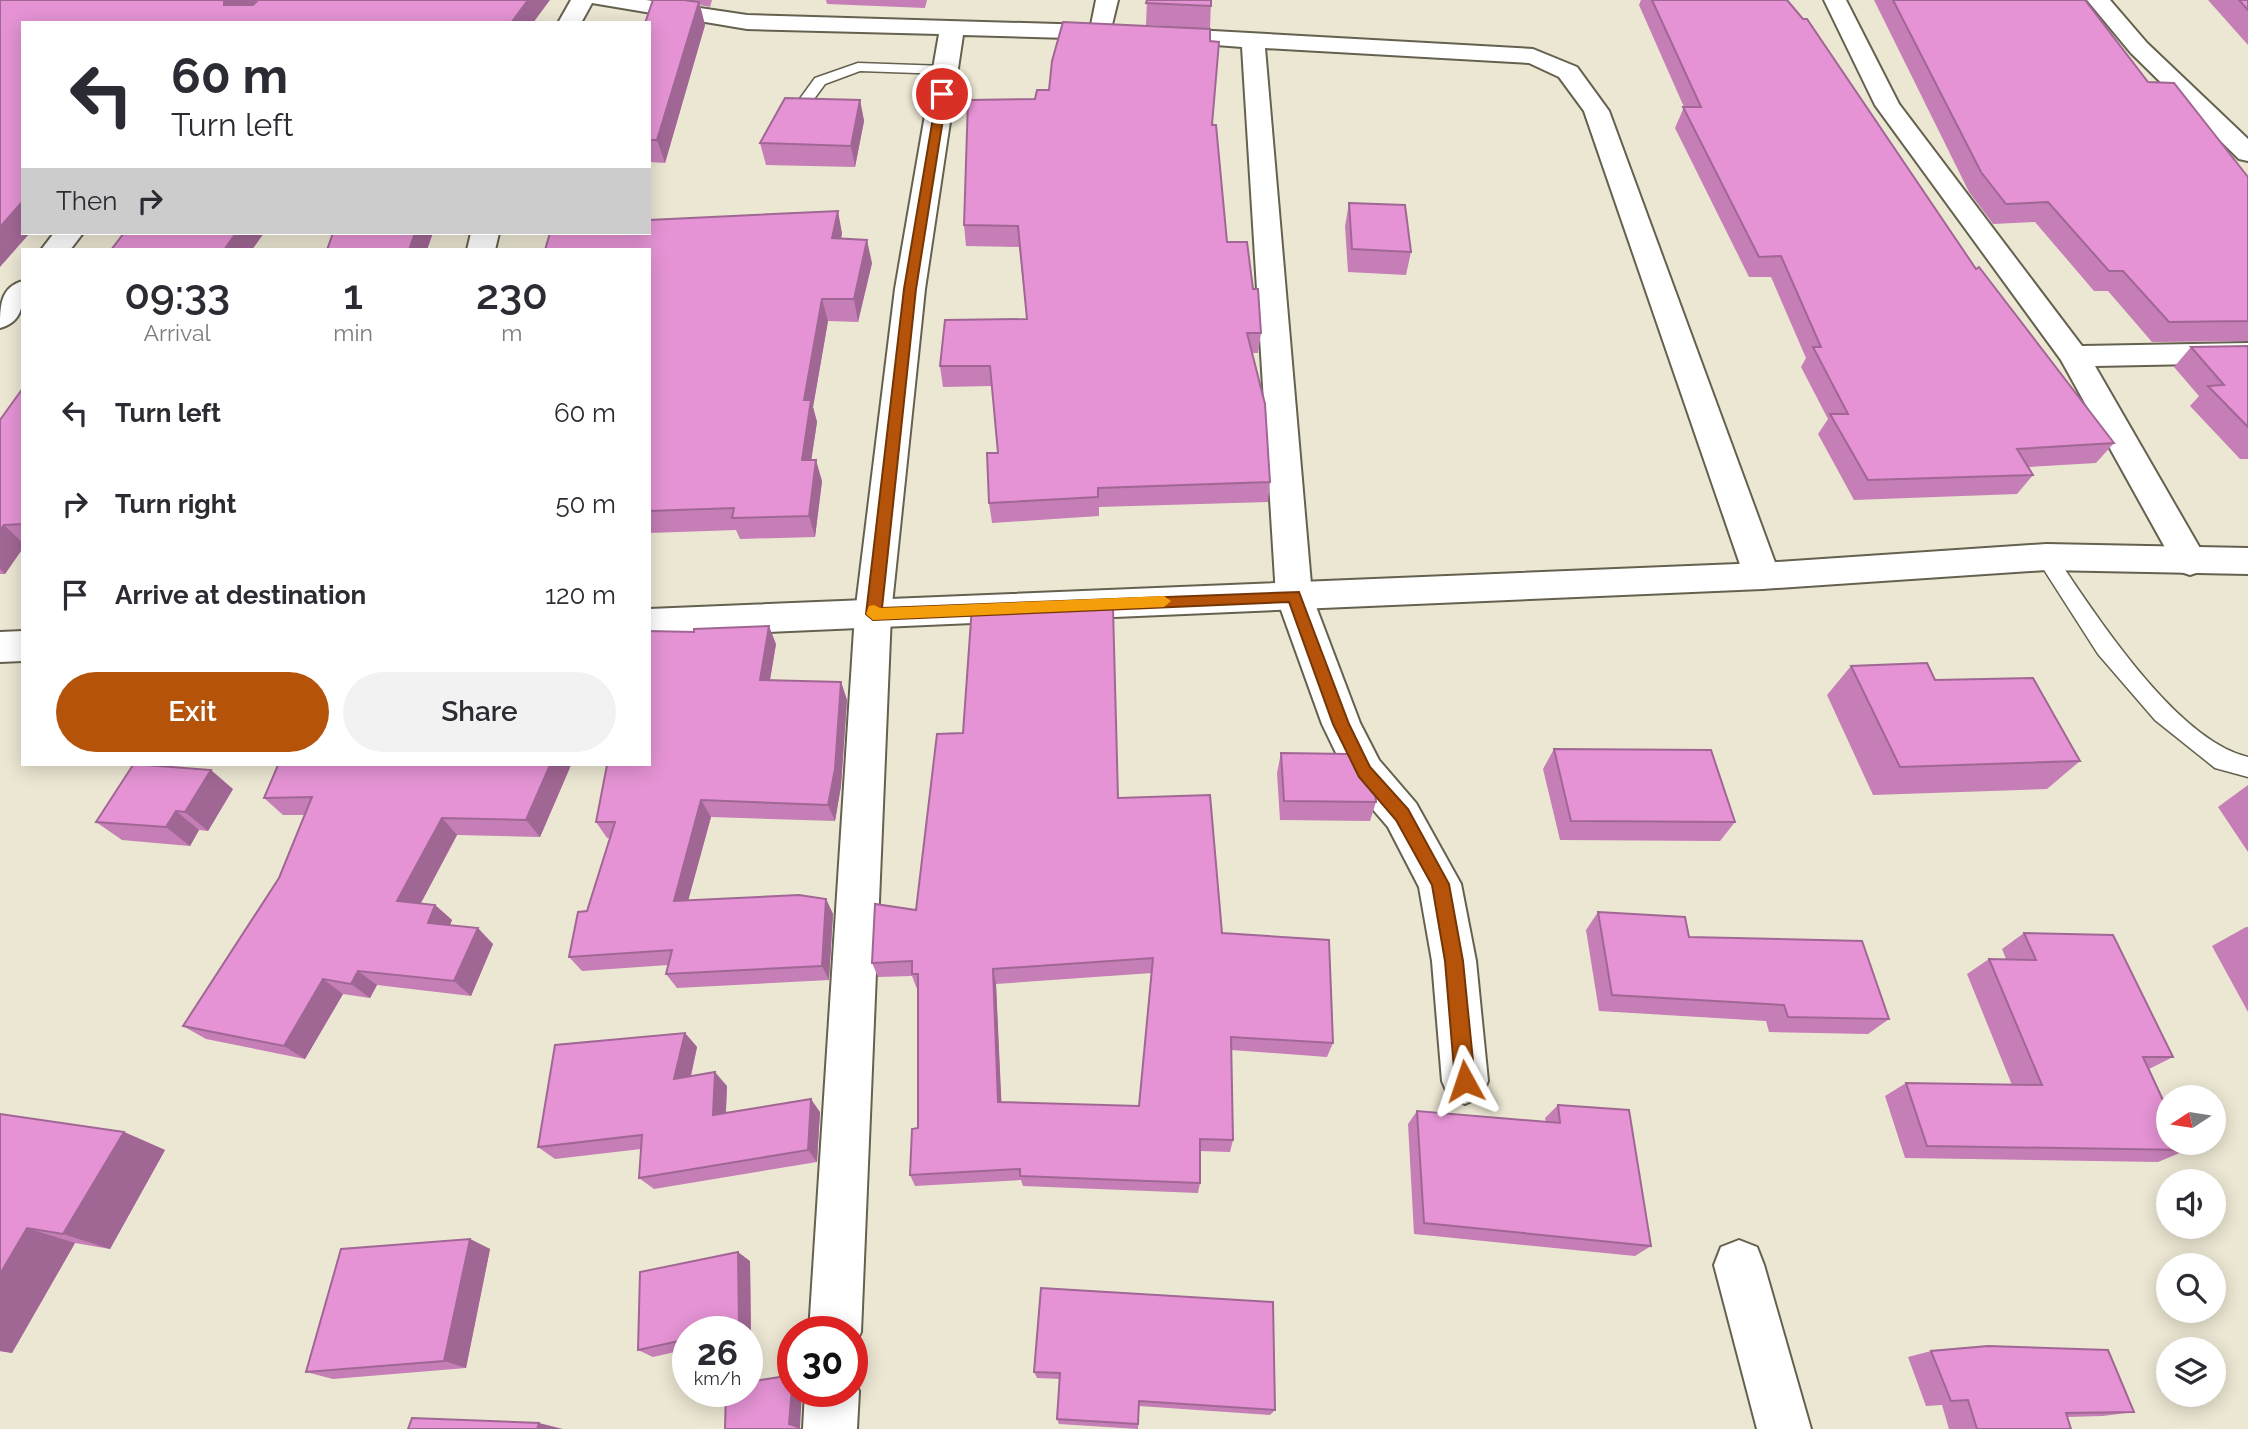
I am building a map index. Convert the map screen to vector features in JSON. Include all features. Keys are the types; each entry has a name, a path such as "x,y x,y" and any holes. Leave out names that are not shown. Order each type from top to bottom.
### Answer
{"street":[{"path":"570,21 583,0"},
{"path":"601,0 747,22 1101,32 1533,56 1568,72 1596,111 1762,576"},
{"path":"747,22 760,0"},
{"path":"1101,32 1107,0"},
{"path":"1835,0 1887,104 2074,356 2190,562"},
{"path":"2098,0 2138,48 2248,153"},
{"path":"836,1316 873,614 910,289 952,29"},
{"path":"1253,41 1294,596 1341,724 1364,772 1402,814 1440,884 1454,961 1465,1081"},
{"path":"0,319 21,293"},
{"path":"2074,356 2248,353"},
{"path":"651,623 1762,576 2046,557 2190,562 2248,561"},
{"path":"0,647 21,646"},
{"path":"1739,1265 1784,1429"},
{"path":"830,1429 831,1407"}],"lane":[{"path":"806,100 820,81 858,67 945,70"},
{"path":"2046,557 2106,649 2163,713 2223,761 2248,767"}],"building":[{"path":"0,0 225,0 224,5 253,5 258,0 528,0 512,21 21,21 21,203 0,227"},
{"path":"653,0 699,2 657,140 651,140 651,21 646,21"},
{"path":"1147,0 1211,0 1211,6 1146,3"},
{"path":"1652,0 1787,0 1803,19 1807,19 1976,269 1979,267 2114,443 2017,449 2033,475 1868,480 1830,414 1848,414 1813,347 1821,347 1781,256 1759,257 1683,107 1701,107"},
{"path":"1893,0 2085,0 2148,82 2174,83 2248,177 2248,321 2169,322 2123,271 2109,271 2048,202 2006,204 1981,172"},
{"path":"2239,0 2248,0 2248,10"},
{"path":"1063,22 1210,29 1210,41 1219,42 1212,125 1216,125 1227,242 1247,242 1253,289 1258,289 1261,333 1247,333 1265,404 1270,482 1098,488 1098,497 989,503 987,453 998,453 990,366 940,366 945,320 1027,319 1018,226 964,225 968,100 1035,99 1037,90 1049,90 1052,61"},
{"path":"785,98 860,100 851,146 760,143"},
{"path":"1349,203 1405,205 1411,252 1352,249"},
{"path":"838,211 832,238 867,240 854,299 822,299 804,400 811,400 802,460 816,460 809,516 732,518 734,508 651,511 651,248 546,248 549,235 651,235 651,220"},
{"path":"122,235 235,235 225,248 113,248"},
{"path":"332,235 414,235 410,248 328,248"},
{"path":"2248,346 2248,427 2208,386 2224,385 2191,347"},
{"path":"21,391 21,524 4,525 0,530 0,420"},
{"path":"1035,604 1035,610 1113,608 1118,798 1210,795 1222,933 1329,940 1333,1043 1231,1037 1233,1140 1200,1139 1200,1183 1020,1176 1020,1169 910,1175 912,1129 918,1128 918,974 912,974 912,961 872,963 875,904 916,910 937,734 963,733 972,606","holes":["1153,958 1139,1106 998,1102 993,969"]},
{"path":"769,626 760,680 841,682 835,769 828,805 701,800 674,901 799,895 826,899 822,966 666,974 672,950 569,957 578,912 587,911 615,822 596,822 607,766 651,766 651,631 694,632 694,629"},
{"path":"1927,663 1935,680 2033,678 2080,761 1900,767 1851,666"},
{"path":"1554,749 1711,750 1735,822 1571,821"},
{"path":"1281,753 1349,754 1375,789 1376,802 1284,801"},
{"path":"132,766 211,770 185,812 176,811 166,827 96,822"},
{"path":"278,766 550,766 526,820 442,818 397,901 435,905 428,923 478,928 454,981 358,971 351,984 323,979 284,1046 183,1026 279,878 312,797 264,798"},
{"path":"1598,912 1685,917 1689,937 1862,941 1889,1019 1788,1017 1784,1005 1612,995"},
{"path":"2024,933 2113,935 2173,1057 2143,1057 2156,1085 2156,1150 1927,1146 1906,1083 2042,1085 1989,959 2036,960"},
{"path":"685,1033 674,1079 715,1072 713,1115 811,1099 808,1150 639,1178 642,1135 538,1147 555,1045"},
{"path":"1558,1105 1629,1110 1651,1246 1424,1223 1417,1111 1560,1123"},
{"path":"0,1114 124,1132 63,1234 27,1228 0,1274"},
{"path":"470,1239 444,1361 306,1372 341,1249"},
{"path":"738,1252 739,1316 672,1316 672,1343 638,1350 640,1272"},
{"path":"1041,1288 1273,1302 1275,1410 1139,1401 1138,1424 1057,1419 1060,1373 1034,1372"},
{"path":"1988,1346 2108,1350 2134,1412 2066,1413 2071,1429 1977,1429 1968,1400 1951,1401 1931,1351"},
{"path":"777,1377 777,1407 790,1407 789,1424 798,1429 725,1429 726,1407 763,1407 763,1380"},
{"path":"412,1418 539,1423 537,1429 408,1429"}],"slow traffic":[{"path":"874,610 873,614 1164,601"}],"route":[{"path":"942,94 910,289 873,614 1294,596 1341,724 1364,772 1402,814 1440,884 1454,961 1465,1081"}]}
